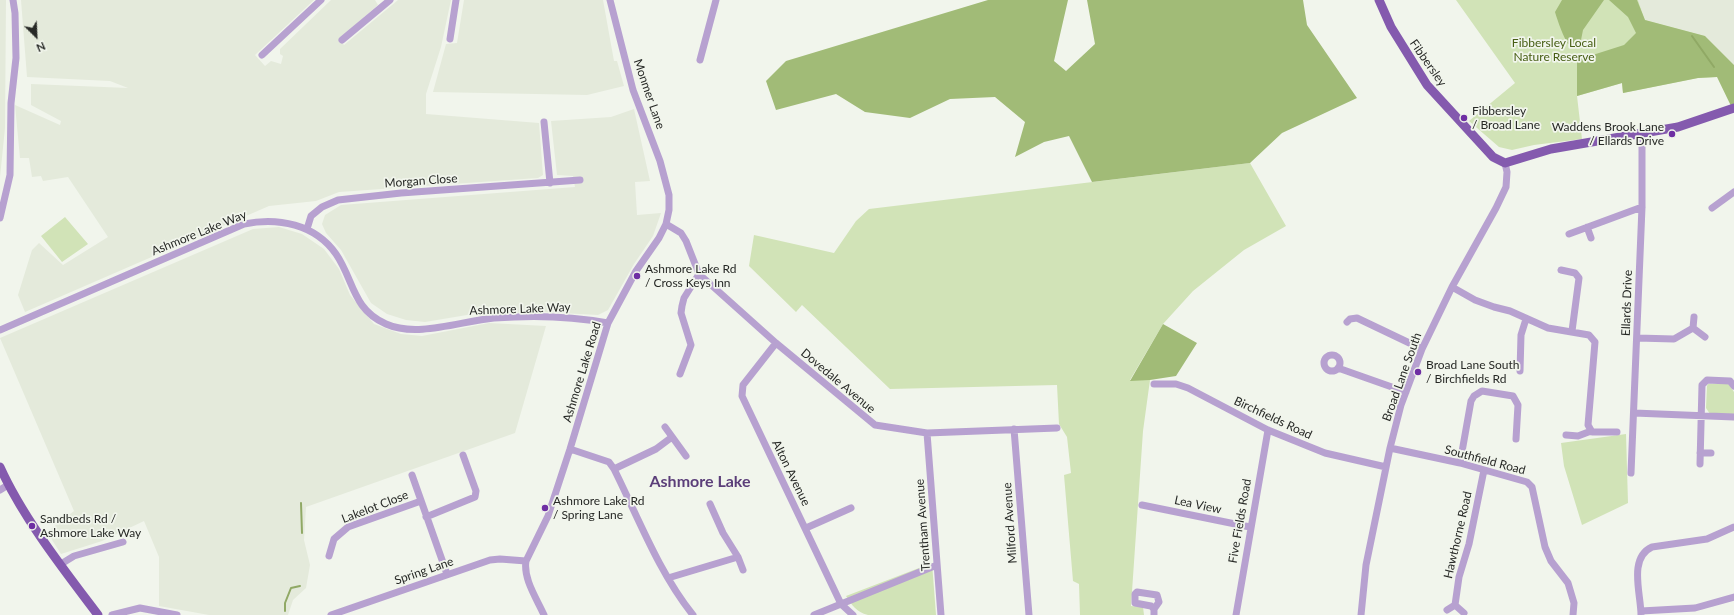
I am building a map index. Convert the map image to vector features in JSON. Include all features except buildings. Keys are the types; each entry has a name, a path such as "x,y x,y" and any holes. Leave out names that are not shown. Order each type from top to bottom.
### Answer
{"main road":[{"name":"Fibbersley","path":"1379,0 1391,28 1427,85 1493,157 1505,163"},
{"path":"1505,163 1551,149 1688,124 1734,108"},
{"path":"0,467 4,487 98,615"}],"street":[{"path":"0,218 10,175 11,103 16,58 15,13 13,0"},
{"path":"262,55 321,0"},
{"path":"450,39 456,0"},
{"name":"Monmer Lane","path":"610,0 633,90 653,140 669,195"},
{"path":"700,60 716,0"},
{"path":"342,40 385,1"},
{"path":"544,122 550,183"},
{"name":"Ellards Drive","path":"1631,473 1642,207 1642,133"},
{"name":"Broad Lane South","path":"1361,615 1366,565 1390,448 1406,392 1422,349 1452,287 1506,187 1507,172 1505,163"},
{"name":"Morgan Close","path":"307,229 311,216 322,207 338,200 393,194 580,180"},
{"path":"1712,208 1734,192"},
{"name":"Ashmore Lake Road","path":"526,561 548,516 608,323 619,300 636,271 659,238 666,224 669,195"},
{"path":"1569,234 1642,207"},
{"name":"Ashmore Lake Way","path":"0,330 244,224 271,220 307,229 323,241 336,254 360,303 374,317 396,328 425,329 496,318 578,318 608,323"},
{"name":"Dovedale Avenue","path":"666,224 681,233 686,241 698,274 776,343 875,425 927,433 1056,428"},
{"path":"1587,227 1591,238"},
{"path":"1560,270 1575,273 1579,278 1572,331"},
{"path":"680,374 691,345 681,313 682,306 684,298 698,274"},
{"path":"1452,287 1475,300 1510,311 1548,328 1590,335 1595,342 1587,414 1588,425 1591,431 1598,434 1617,432"},
{"path":"1693,328 1694,317"},
{"path":"1347,322 1350,319 1357,318 1422,349"},
{"path":"1520,371 1521,335 1526,319"},
{"path":"1637,338 1674,339 1693,328"},
{"path":"1693,328 1705,337"},
{"name":"Alton Avenue","path":"776,343 743,385 742,396 841,604 853,615"},
{"path":"1338,368 1406,392"},
{"path":"1700,464 1702,385 1708,380 1730,381 1734,386"},
{"name":"Birchfields Road","path":"1154,384 1176,384 1188,388 1268,430 1325,453 1386,467"},
{"path":"1460,463 1471,401 1478,393 1482,392 1513,396 1518,405 1516,439"},
{"path":"1634,412 1734,417"},
{"path":"665,427 686,456"},
{"name":"Milford Avenue","path":"1014,429 1028,615"},
{"name":"Five Fields Road","path":"1236,615 1250,527 1268,430"},
{"path":"1566,435 1578,436 1591,431"},
{"name":"Trentham Avenue","path":"927,433 941,615"},
{"path":"614,469 656,449 672,437"},
{"name":"Southfield Road","path":"1390,448 1460,463 1527,482 1532,487 1545,547 1551,561 1568,583 1574,603 1573,615"},
{"path":"570,449 609,462 614,469 668,578 679,598 692,615"},
{"path":"1700,453 1711,453"},
{"path":"426,517 474,497 476,491 463,455"},
{"name":"Hawthorne Road","path":"1455,605 1459,578 1470,544 1484,470"},
{"path":"412,475 447,574"},
{"name":"Lakelot Close","path":"329,556 334,539 348,527 421,501"},
{"path":"710,504 723,533 738,556 743,570"},
{"name":"Lea View","path":"1142,505 1250,527"},
{"path":"806,528 852,508"},
{"path":"1734,527 1707,539 1652,547 1646,550 1639,560 1638,570 1641,613 1695,611 1734,596"},
{"path":"61,564 74,556 123,542"},
{"path":"668,578 738,556"},
{"name":"Spring Lane","path":"331,615 346,613 447,574 490,560 500,559 526,561"},
{"path":"526,561 525,569 527,578 544,615"},
{"path":"814,615 937,565"},
{"path":"1446,610 1455,605 1464,612"},
{"path":"112,615 140,608 176,615"}],"shaded area":[{"path":"0,0 6,0 5,128 0,177"},
{"path":"21,0 314,0 255,55 265,66 271,61 281,64 283,56 280,54 280,49 331,0 375,0 378,5 339,39 344,45 398,0 451,0 441,47 426,94 426,114 539,123 543,175 538,178 339,192 316,201 269,206 25,312 18,295 32,250 39,243 63,265 108,237 68,177 43,181 41,176 32,177 29,158 20,158 15,105 60,125 61,121 31,105 31,84 128,88 110,81 27,77"},
{"path":"464,0 603,0 614,61 617,61 624,86 587,95 433,92 446,44 457,43"},
{"path":"1638,0 1734,0 1734,65 1705,36 1645,20"},
{"path":"634,109 650,181 635,182 637,215 661,213 653,236 634,264 608,310 598,315 543,312 473,314 425,322 406,320 387,314 371,303 341,250 326,233 322,224 325,215 341,205 575,187 573,176 557,175 551,121 611,117"},
{"path":"279,227 302,234 324,249 339,269 350,295 374,324 401,334 422,336 489,323 546,326 515,433 306,507 304,540 310,565 306,588 293,600 288,615 209,615 159,606 159,557 144,521 102,541 61,554 47,532 74,511 0,338 253,229"}],"green space":[{"path":"988,0 1068,0 1054,61 1066,71 1095,44 1087,0 1303,0 1307,25 1357,98 1282,133 1250,163 1092,182 1069,136 1044,142 1015,157 1025,122 995,97 950,99 910,118 865,112 836,94 776,110 766,81 786,61"},
{"name":"Fibbersley Local Nature Reserve","path":"1456,0 1638,0 1645,20 1705,36 1717,77 1698,78 1623,93 1622,83 1577,96 1582,139 1534,145 1512,150 1499,147 1469,121 1515,83"},
{"path":"1562,0 1604,0 1583,30 1581,40 1575,44 1568,44 1555,12"},
{"path":"1609,0 1637,0 1645,20 1705,36 1734,65 1734,105 1731,106 1717,77 1698,78 1623,93 1622,83 1577,96 1577,60 1624,45 1636,33 1628,17"},
{"path":"1250,163 1286,226 1244,250 1193,291 1163,324 1130,380 1150,380 1143,431 1131,606 1143,607 1144,615 1080,615 1079,584 1073,581 1064,475 1071,473 1067,437 1059,424 1057,385 890,389 802,305 796,312 749,266 754,235 834,253 856,221 869,209"},
{"path":"65,217 88,244 62,262 41,236"},
{"path":"1163,324 1197,343 1176,376 1130,381"},
{"path":"1728,383 1734,392 1734,415 1710,414 1706,408 1708,384"},
{"path":"1626,434 1628,503 1582,525 1564,466 1561,443"},
{"path":"932,563 936,615 868,615 857,610 846,596"}],"waterway":[{"path":"1692,36 1714,67"},
{"path":"301,503 302,533"},
{"path":"285,611 285,603 291,588 300,586"}],"place":[{"name":"Fibbersley / Broad Lane","path":"1464,118"},
{"name":"Waddens Brook Lane / Ellards Drive","path":"1672,134"},
{"name":"Ashmore Lake Rd / Cross Keys Inn","path":"637,276"},
{"name":"Broad Lane South / Birchfields Rd","path":"1418,372"},
{"name":"Ashmore Lake Rd / Spring Lane","path":"545,508"},
{"name":"Sandbeds Rd / Ashmore Lake Way","path":"32,526"}],"district":[{"name":"Ashmore Lake","path":"700,482"}]}
